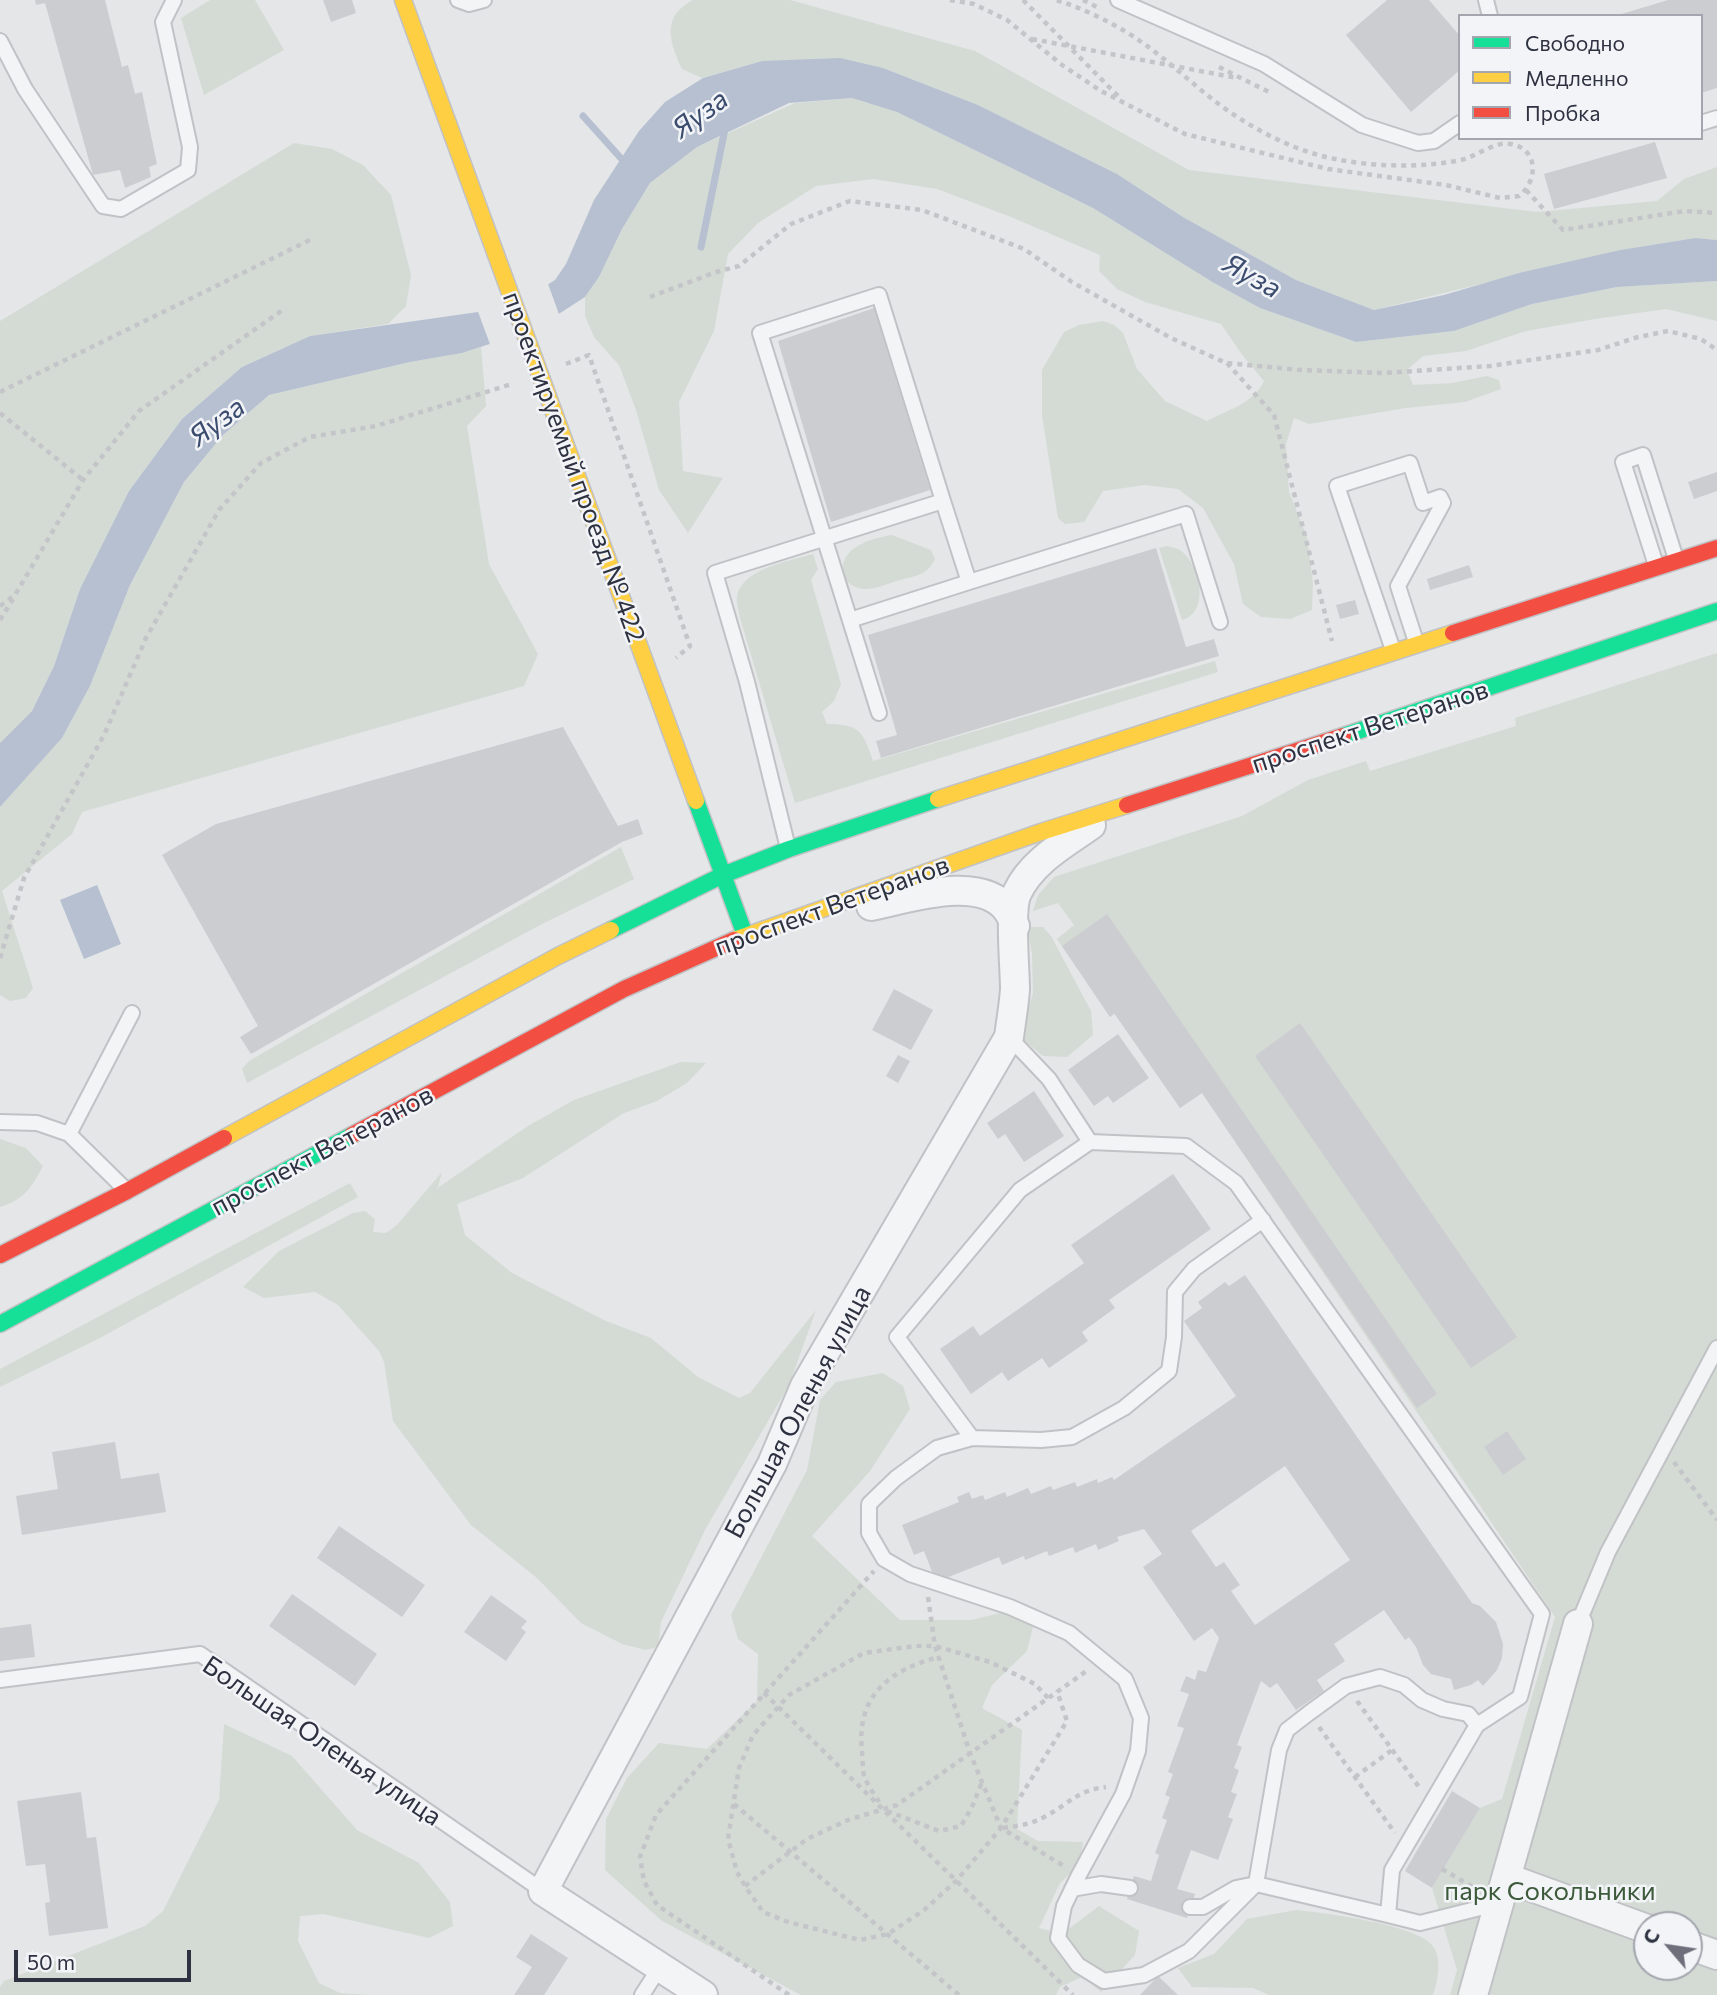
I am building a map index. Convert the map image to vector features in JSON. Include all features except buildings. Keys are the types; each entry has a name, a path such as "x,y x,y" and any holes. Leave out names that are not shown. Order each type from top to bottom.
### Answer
{"main road":[{"name":"проектируемый проезд № 422","path":"403,0 723,875 755,931"},
{"path":"0,1255 127,1191 558,956 723,875 789,849 1417,643 1717,548"},
{"name":"проспект Ветеранов","path":"0,1324 624,989 755,931 1041,832 1717,611"}],"street":[{"name":"Большая Оленья улица","path":"703,1995 543,1891 772,1464 806,1386 1009,1037 1015,992 1015,926 1012,910 1017,893 1033,869 1051,852 1114,810"},
{"path":"755,931 957,889 983,894 1000,902 1015,926"},
{"path":"1473,1995 1578,1624"},
{"path":"1503,1890 1633,1925"}],"lane":[{"path":"0,41 26,89 103,206 121,209 188,170 190,148 163,22 174,0"},
{"path":"458,0 469,4 484,0"},
{"path":"1118,0 1264,64 1362,125 1418,143 1434,141 1458,124"},
{"path":"879,713 760,332 879,295 969,582"},
{"path":"1656,567 1623,462 1643,455 1676,560"},
{"path":"1394,651 1338,485 1410,463 1423,503 1440,497 1443,503 1398,586 1417,643"},
{"path":"789,849 747,682 715,573 943,501"},
{"path":"850,620 1186,514 1220,622"},
{"path":"69,1133 132,1013"},
{"path":"1009,1037 1049,1079 1090,1142"},
{"path":"0,1122 37,1123 69,1133 127,1191"},
{"path":"972,1438 897,1337 1020,1190 1090,1142 1186,1146 1236,1182 1542,1615 1520,1697 1477,1725 1392,1870 1388,1915"},
{"path":"1263,1220 1194,1269 1175,1292 1174,1337 1169,1371 1124,1408 1072,1437 1041,1440 972,1438 937,1448 896,1478 869,1504 869,1533 884,1559 909,1574 1010,1607 1069,1633 1125,1679 1141,1718 1138,1751 1123,1794 1072,1889 1058,1938 1078,1965 1104,1981 1144,1975 1189,1951 1256,1884 1279,1750 1287,1730 1346,1686 1380,1677 1405,1685 1422,1700 1443,1709 1468,1714 1477,1725"},
{"path":"1578,1624 1608,1552 1717,1348"},
{"name":"Большая Оленья улица","path":"0,1680 200,1654 543,1891"},
{"path":"1072,1889 1101,1884 1130,1888"},
{"path":"1190,1908 1203,1907 1236,1888 1256,1884 1420,1923 1503,1890"},
{"path":"642,1995 660,1967"}],"path":[{"path":"950,0 974,4 1007,20 1062,65 1101,91 1185,134 1328,169 1446,185 1500,198"},
{"path":"1023,0 1126,105"},
{"path":"1030,39 1245,80"},
{"path":"1526,190 1563,230 1685,211 1717,213"},
{"path":"650,297 739,266 791,224 850,201 922,210 1024,249 1072,282 1171,338 1226,363 1301,370 1384,373 1490,366 1598,350 1668,331 1701,339 1717,350"},
{"path":"0,392 313,238"},
{"path":"0,620 83,480 139,411 284,309"},
{"path":"564,365 589,355 690,646 676,659"},
{"path":"1226,363 1274,415 1334,646"},
{"path":"0,958 24,878 104,735 146,638 219,510 261,463 310,436 376,426 512,384"},
{"path":"0,413 83,480"},
{"path":"0,606 15,595"},
{"path":"1664,1447 1717,1520"},
{"path":"789,1995 657,1905 644,1881 640,1857 656,1815 884,1559"},
{"path":"925,1579 935,1646 970,1753 1001,1828 1079,1875"},
{"path":"1048,1698 1035,1684 990,1662 935,1646 864,1653 789,1695 753,1735 739,1768 729,1839 737,1872 745,1886 763,1912 788,1922 860,1940 888,1934 923,1911 956,1881 1001,1828 1067,1721 1058,1691"},
{"path":"939,1657 915,1663 890,1677 867,1703 861,1739 865,1778 883,1810 939,1831 961,1826 982,1781"},
{"path":"745,1886 807,1839 848,1820 897,1805 1103,1659"},
{"path":"1346,1686 1431,1804"},
{"path":"765,1693 1073,1995"},
{"path":"1309,1713 1405,1847"},
{"path":"1355,1777 1392,1750"},
{"path":"1001,1828 1025,1826 1085,1790 1106,1787 1123,1794"},
{"path":"734,1804 959,1995"}],"green space":[{"path":"210,0 255,0 284,50 204,95 181,18"},
{"path":"693,0 790,0 975,51 1189,170 1537,212 1657,201 1684,179 1717,167 1717,240 1695,238 1620,250 1374,310 1296,280 1183,217 1117,174 978,105 883,68 762,61 702,78 682,69 674,50 672,22 676,14"},
{"path":"852,98 897,112 1093,208 1214,283 1260,308 1356,342 1454,331 1532,304 1617,287 1717,281 1717,321 1666,309 1526,331 1466,351 1423,356 1407,370 1413,385 1452,383 1487,376 1499,380 1501,389 1465,402 1406,408 1309,424 1294,418 1286,444 1289,492 1307,537 1313,583 1312,610 1290,619 1261,617 1243,604 1234,564 1203,508 1178,489 1145,485 1103,491 1084,522 1065,524 1058,518 1042,415 1042,370 1064,332 1079,325 1103,321 1114,325 1123,333 1137,369 1165,401 1207,421 1232,409 1254,395 1264,381 1221,324 1145,302 1117,289 1099,271 1100,255 937,189 873,179 816,186 758,223 728,254 714,331 679,402 683,471 723,478 688,533 659,490 636,410 619,365 594,337 585,316 585,297 599,277 622,229 650,183 697,147 795,103"},
{"path":"294,143 332,149 363,165 391,195 411,275 406,306 388,324 310,336 242,367 182,419 129,491 80,589 54,666 32,711 0,743 0,321"},
{"path":"481,347 486,406 467,426 489,564 538,654 524,686 82,812 72,834 2,891 33,988 26,998 10,1001 0,995 0,807 62,738 90,686 130,585 184,482 223,435 269,395"},
{"path":"892,535 931,550 935,559 928,569 917,576 872,588 864,589 850,584 843,574 843,568 852,550 866,542"},
{"path":"1167,546 1178,549 1185,555 1192,564 1199,586 1197,607 1191,615 1182,620 1159,548"},
{"path":"813,554 818,569 811,580 841,684 834,701 822,712 827,724 847,726 859,732 873,761 1215,661 1218,672 795,803 740,618 737,596 741,586 758,572"},
{"name":"парк Сокольники","path":"1717,653 1717,1995 1450,1995 1457,1970 1432,1888 1480,1808 1502,1799 1555,1617 1202,1093 1180,1108 1115,1014 1110,1017 1057,939 1074,925 1058,903 1033,911 1038,895 1054,877 1242,816 1308,780 1366,761 1370,771 1516,726 1515,718"},
{"path":"621,847 634,879 540,925 247,1083 242,1069 249,1061"},
{"path":"1027,927 1043,927 1051,936 1091,1011 1093,1035 1067,1057 1043,1056 1025,1041 1022,1029 1033,993 1032,954"},
{"path":"681,1062 706,1063 687,1083 657,1101 624,1113 523,1178 457,1204 465,1235 512,1273 606,1321 651,1338 698,1377 739,1398 750,1393 816,1310 789,1385 705,1530 661,1622 658,1647 646,1650 622,1644 581,1623 537,1578 471,1525 393,1421 384,1362 379,1351 338,1305 315,1292 264,1298 243,1287 279,1251 353,1213 365,1211 375,1219 373,1232 386,1233 397,1225 442,1172 437,1191 528,1126 574,1100"},
{"path":"0,1139 26,1148 43,1166 26,1192 15,1201 0,1207"},
{"path":"350,1183 358,1197 98,1339 0,1387 0,1369"},
{"path":"883,1373 903,1386 910,1409 870,1471 812,1536 900,1620 971,1620 1017,1609 1033,1627 1027,1651 992,1685 982,1708 1022,1730 1017,1829 1038,1841 1083,1842 1080,1865 1060,1883 1039,1928 1062,1934 1099,1906 1139,1931 1135,1955 1101,1992 1082,1977 1060,1987 1056,1995 801,1995 662,1921 605,1870 606,1819 627,1778 659,1743 707,1749 757,1701 758,1654 738,1639 731,1615 807,1470 820,1400 836,1382"},
{"path":"224,1724 292,1756 357,1830 419,1863 450,1902 453,1926 429,1938 323,1914 300,1916 298,1941 319,1983 340,1993 369,1995 0,1995 0,1987 4,1981 145,1926 163,1911 219,1800"},
{"path":"1296,1910 1388,1925 1421,1937 1431,1944 1437,1955 1438,1976 1433,1995 1269,1995 1253,1988 1192,1987 1178,1968 1214,1954 1247,1919"}],"water":[{"name":"Яуза","path":"840,58 883,68 978,105 1117,174 1183,217 1296,280 1374,310 1620,250 1695,238 1717,240 1717,281 1617,287 1532,304 1454,331 1356,342 1260,308 1214,283 1093,208 897,112 852,98 789,103 697,147 650,183 622,229 599,277 585,297 554,317 511,337 462,353 410,362 269,395 223,435 184,482 130,585 90,686 62,738 0,807 0,743 32,711 54,666 80,589 129,491 182,419 242,367 310,336 492,310 526,298 555,280 566,264 594,200 639,131 665,102 703,78 762,61"},
{"path":"97,885 121,944 84,959 60,900"}],"pier":[{"path":"547,281 560,317 491,347 477,309 524,295"}],"waterway":[{"path":"583,116 627,165"},
{"name":"Яуза","path":"701,247 726,124"}],"traffic: fast":[{"path":"1343,736 1717,611"},
{"path":"611,930 723,875 789,849 938,799"},
{"path":"696,801 745,935"},
{"path":"0,1324 352,1135"}],"traffic: slow":[{"path":"403,0 495,252"},
{"path":"495,252 542,380"},
{"path":"542,380 696,801"},
{"path":"938,799 1453,633"},
{"path":"734,940 1041,832 1127,805"},
{"path":"224,1138 558,956 611,930"}],"traffic: jam":[{"path":"1453,633 1717,548"},
{"path":"1127,805 1343,736"},
{"path":"352,1135 624,989 734,940"},
{"path":"0,1255 224,1138"}]}
